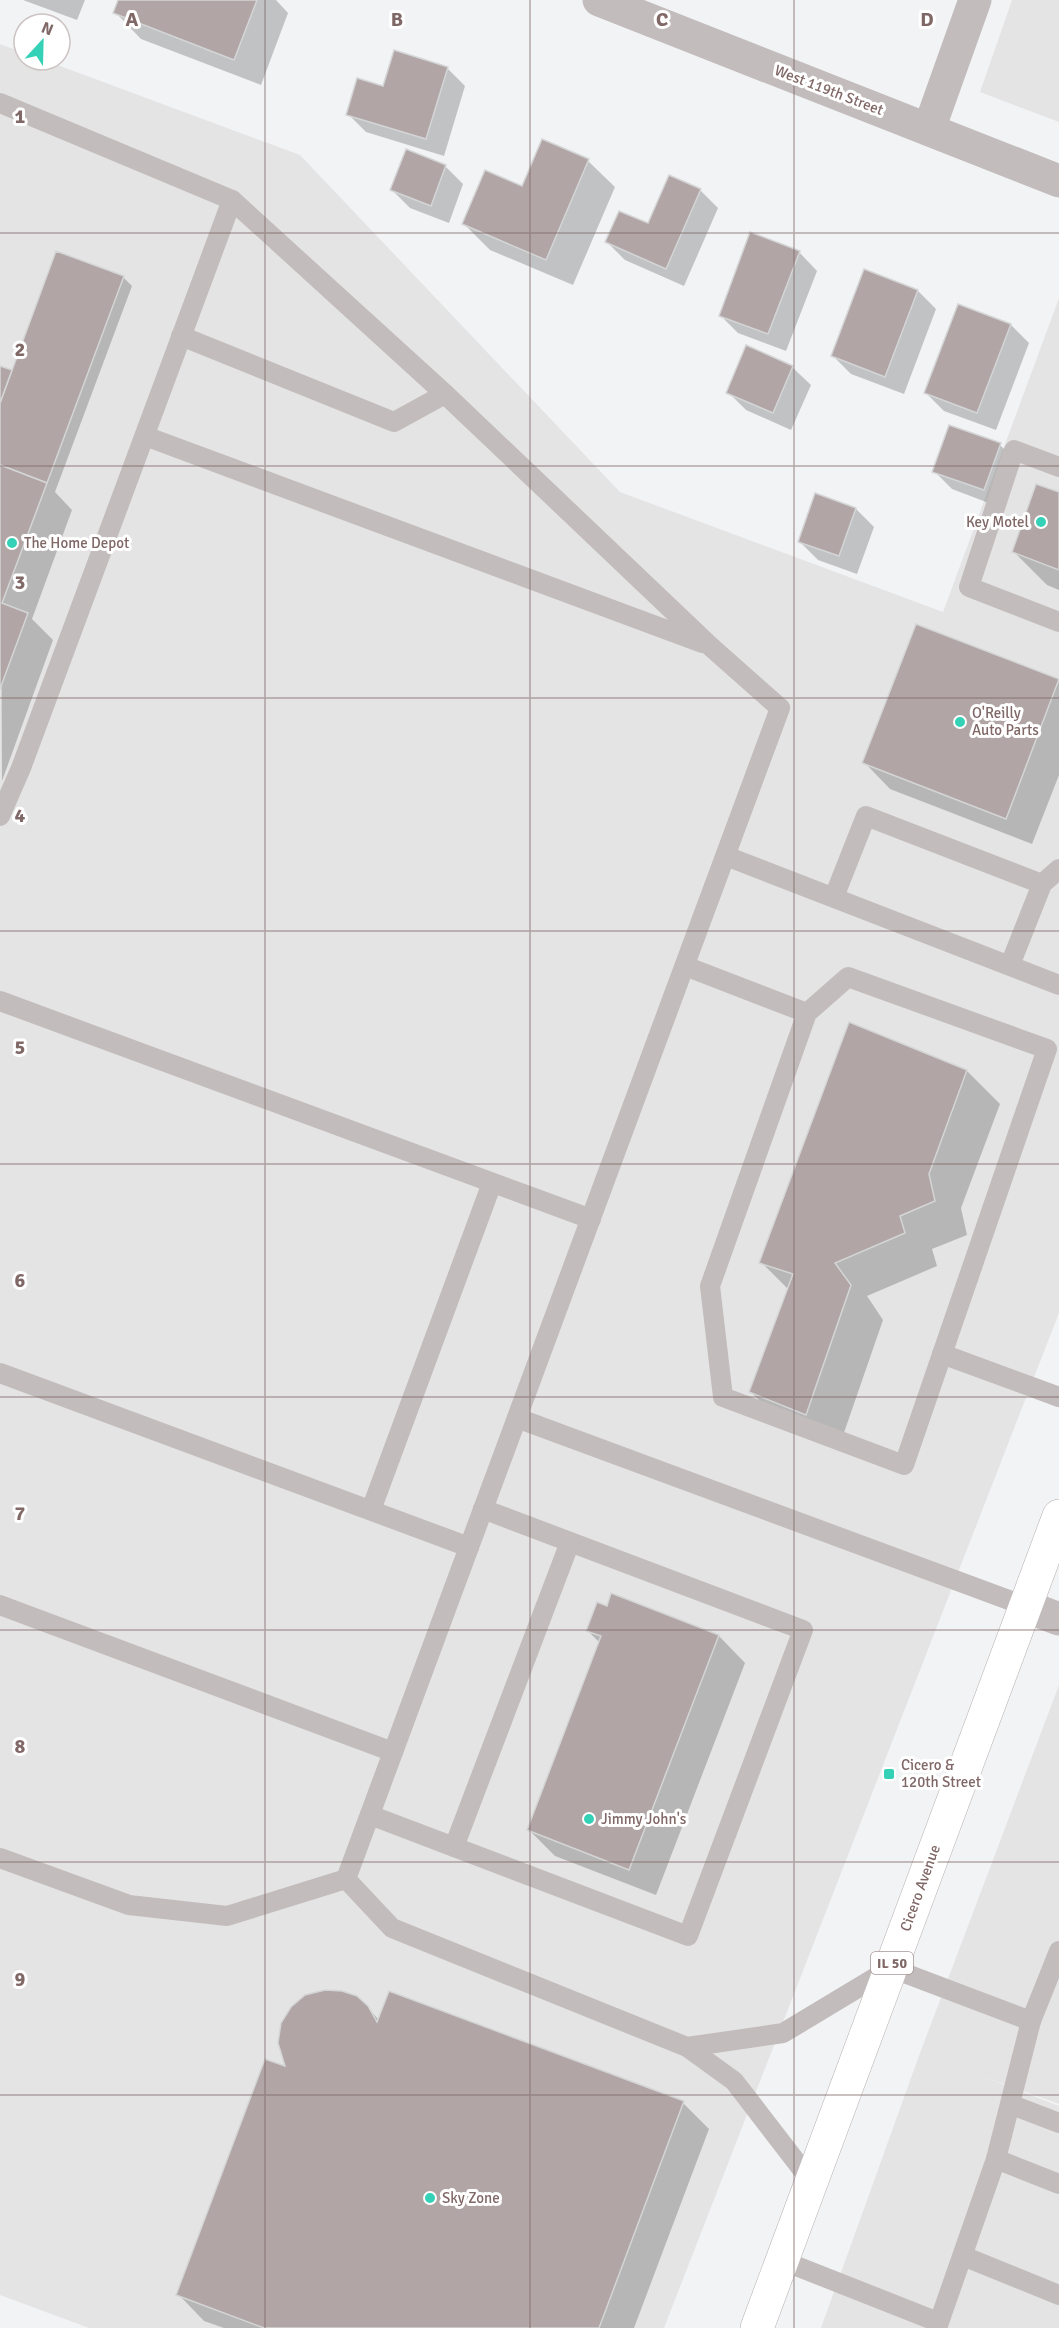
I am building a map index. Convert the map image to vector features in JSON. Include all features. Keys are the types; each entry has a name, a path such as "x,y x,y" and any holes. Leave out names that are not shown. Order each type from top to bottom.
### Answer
{"main road":[{"name":"Cicero Avenue","path":"757,2328 1059,1516"}],"street":[{"name":"West 119th Street","path":"599,0 1059,181"},
{"path":"928,129 975,0"},
{"path":"1026,1606 1059,1619"}],"lane":[{"path":"0,103 232,200 445,394 710,646 780,708 346,1879"},
{"path":"0,816 21,768 232,200"},
{"path":"181,336 393,422 445,394"},
{"path":"145,436 710,646"},
{"path":"1059,467 1014,450 969,588 1059,622"},
{"path":"834,897 866,816 1042,884"},
{"path":"726,856 1059,985"},
{"path":"1010,965 1042,884 1059,869"},
{"path":"685,966 807,1013"},
{"path":"848,977 1047,1049 904,1465 723,1397 710,1286 807,1013 848,977"},
{"path":"0,1001 591,1220"},
{"path":"371,1510 492,1183"},
{"path":"942,1354 1059,1396"},
{"path":"0,1373 469,1547"},
{"path":"517,1418 1026,1606"},
{"path":"370,1815 688,1936 803,1630 483,1509"},
{"path":"454,1847 570,1542"},
{"path":"0,1605 393,1752"},
{"path":"0,1858 129,1905 227,1916 346,1879"},
{"path":"346,1879 392,1928 687,2047 734,2081 811,2181"},
{"path":"782,2260 938,2325 996,2159 1012,2105 1031,2020 1059,1951"},
{"path":"687,2047 783,2033 891,1968 1031,2020"},
{"path":"1012,2105 1059,2123"},
{"path":"996,2159 1059,2184"},
{"path":"963,2256 1059,2295"}],"shaded area":[{"path":"1012,0 1059,0 1059,122 980,92"},
{"path":"0,44 12,48 12,72 72,70 300,155 620,492 943,612 1059,298 1059,1313 664,2328 89,2328 0,2295"},
{"path":"1059,1685 1059,2104 984,2077 1059,2106 1059,2328 821,2328 920,2053"}],"building":[{"path":"118,0 257,0 234,60 113,13"},
{"path":"394,50 448,67 426,139 346,115 357,78 383,86"},
{"path":"542,139 589,159 546,260 462,224 485,170 522,186"},
{"path":"406,149 446,165 431,206 390,190"},
{"path":"669,175 701,189 666,269 605,242 619,211 648,223"},
{"path":"750,232 800,251 768,334 719,316"},
{"path":"56,251 124,276 47,483 0,465 0,403"},
{"path":"864,269 918,290 885,377 831,356"},
{"path":"958,304 1011,324 977,413 924,393"},
{"path":"746,345 793,366 773,413 726,393"},
{"path":"0,366 12,370 0,403"},
{"path":"949,425 1001,443 984,490 932,472"},
{"name":"The Home Depot","path":"0,465 47,483 2,603 28,613 0,689"},
{"name":"Key Motel","path":"1036,484 1059,492 1059,570 1012,552"},
{"path":"815,493 856,508 839,556 798,542"},
{"name":"O'Reilly Auto Parts","path":"916,624 1059,679 1006,819 862,763"},
{"path":"849,1022 967,1070 929,1174 935,1201 900,1216 905,1233 835,1263 851,1285 806,1415 749,1392 793,1274 759,1263"},
{"path":"611,1593 719,1635 629,1870 527,1830 601,1636 586,1631 597,1602 607,1606"},
{"name":"Sky Zone","path":"325,1990 342,1991 357,1996 368,2006 377,2022 389,1991 684,2101 599,2328 264,2328 176,2295 265,2059 285,2066 278,2043 281,2023 291,2007 305,1995"}],"place":[{"name":"Key Motel","path":"1041,522"},
{"name":"The Home Depot","path":"12,543"},
{"name":"O'Reilly Auto Parts","path":"960,722"},
{"name":"Cicero & 120th Street","path":"889,1774"},
{"name":"Jimmy John's","path":"589,1819"},
{"name":"Sky Zone","path":"430,2198"}]}
